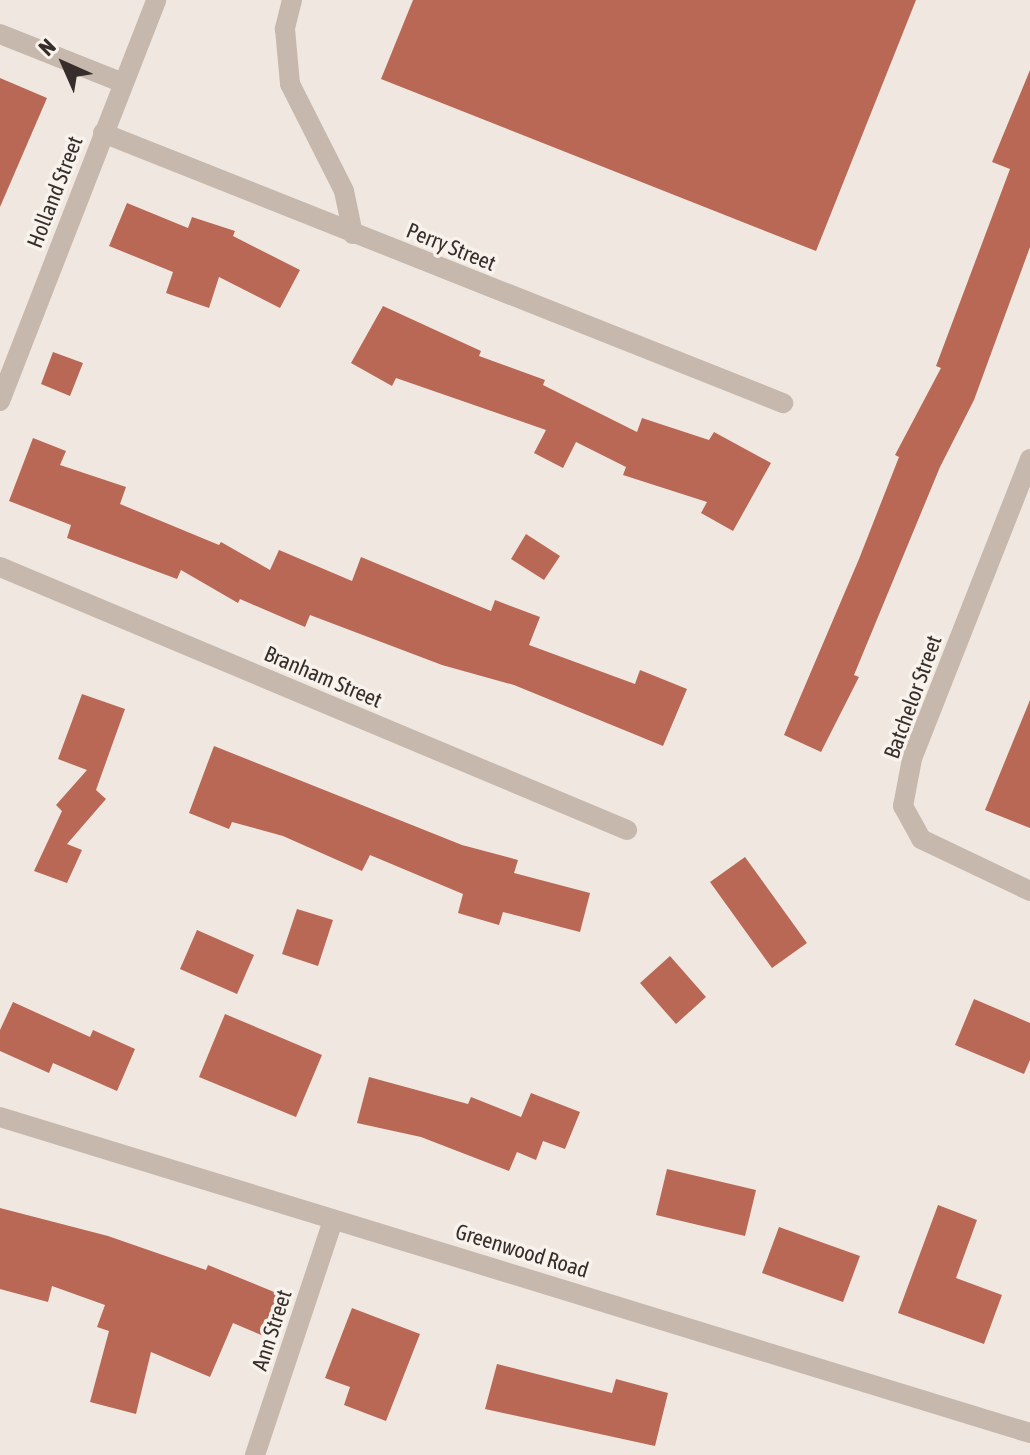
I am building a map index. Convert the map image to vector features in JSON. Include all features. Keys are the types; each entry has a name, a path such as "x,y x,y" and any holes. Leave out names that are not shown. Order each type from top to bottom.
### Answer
{"street":[{"name":"Holland Street","path":"0,401 156,0"},
{"path":"292,0 285,29 290,84 344,191 353,234"},
{"path":"0,34 123,83"},
{"name":"Perry Street","path":"103,133 783,403"},
{"name":"Batchelor Street","path":"1030,459 912,759 903,806 921,839 1030,891"},
{"name":"Branham Street","path":"0,567 627,830"},
{"name":"Greenwood Road","path":"0,1117 1030,1433"},
{"name":"Ann Street","path":"255,1455 333,1220"}],"building":[{"path":"413,0 916,0 816,251 381,79"},
{"path":"1030,70 1030,247 974,400 940,467 854,675 859,677 821,752 784,735 859,559 899,457 895,455 941,368 936,366 1010,169 992,162"},
{"path":"0,78 47,98 0,207"},
{"path":"127,203 188,228 192,217 235,231 233,236 300,270 280,308 219,277 209,308 166,293 173,272 109,246"},
{"path":"383,306 481,351 479,356 545,380 543,385 637,432 642,418 709,440 714,432 771,463 733,531 701,513 707,502 623,475 626,467 576,442 563,468 534,453 546,430 396,378 392,386 351,363"},
{"path":"53,352 83,363 70,396 41,384"},
{"path":"33,438 66,451 60,465 126,487 120,504 219,545 221,542 270,570 279,550 352,581 361,557 491,611 495,600 540,617 529,645 635,684 640,670 687,689 663,746 514,685 442,665 310,615 305,627 240,599 238,603 181,570 177,579 67,538 71,525 9,501"},
{"path":"526,534 560,556 544,580 511,559"},
{"path":"82,694 125,709 96,790 106,799 67,844 82,850 67,883 34,871 62,811 56,805 87,770 58,759"},
{"path":"1030,700 1030,828 985,810"},
{"path":"214,746 462,845 518,860 514,873 590,893 580,932 503,912 499,925 458,913 463,894 370,855 362,871 283,836 232,822 229,829 189,813"},
{"path":"745,857 807,943 772,968 710,882"},
{"path":"297,909 333,920 318,966 282,954"},
{"path":"197,930 254,955 237,994 180,969"},
{"path":"670,956 706,997 676,1024 640,983"},
{"path":"974,999 1030,1023 1030,1060 1024,1074 955,1045"},
{"path":"13,1002 90,1037 93,1030 135,1049 117,1091 53,1063 49,1073 0,1051 0,1030"},
{"path":"225,1014 322,1055 296,1117 199,1077"},
{"path":"369,1077 468,1104 471,1097 521,1117 531,1093 580,1112 565,1149 543,1141 536,1160 517,1152 509,1171 421,1137 357,1123"},
{"path":"667,1169 756,1190 745,1236 656,1215"},
{"path":"938,1205 977,1220 956,1278 1002,1295 984,1344 898,1313"},
{"path":"0,1208 108,1236 206,1270 208,1265 284,1296 266,1337 233,1323 210,1377 151,1352 136,1414 90,1402 109,1331 97,1327 105,1305 52,1286 48,1302 0,1289"},
{"path":"779,1227 860,1256 843,1302 762,1273"},
{"path":"352,1308 420,1334 386,1421 344,1405 350,1387 325,1378"},
{"path":"497,1364 612,1393 616,1379 668,1393 655,1446 485,1409"}]}
